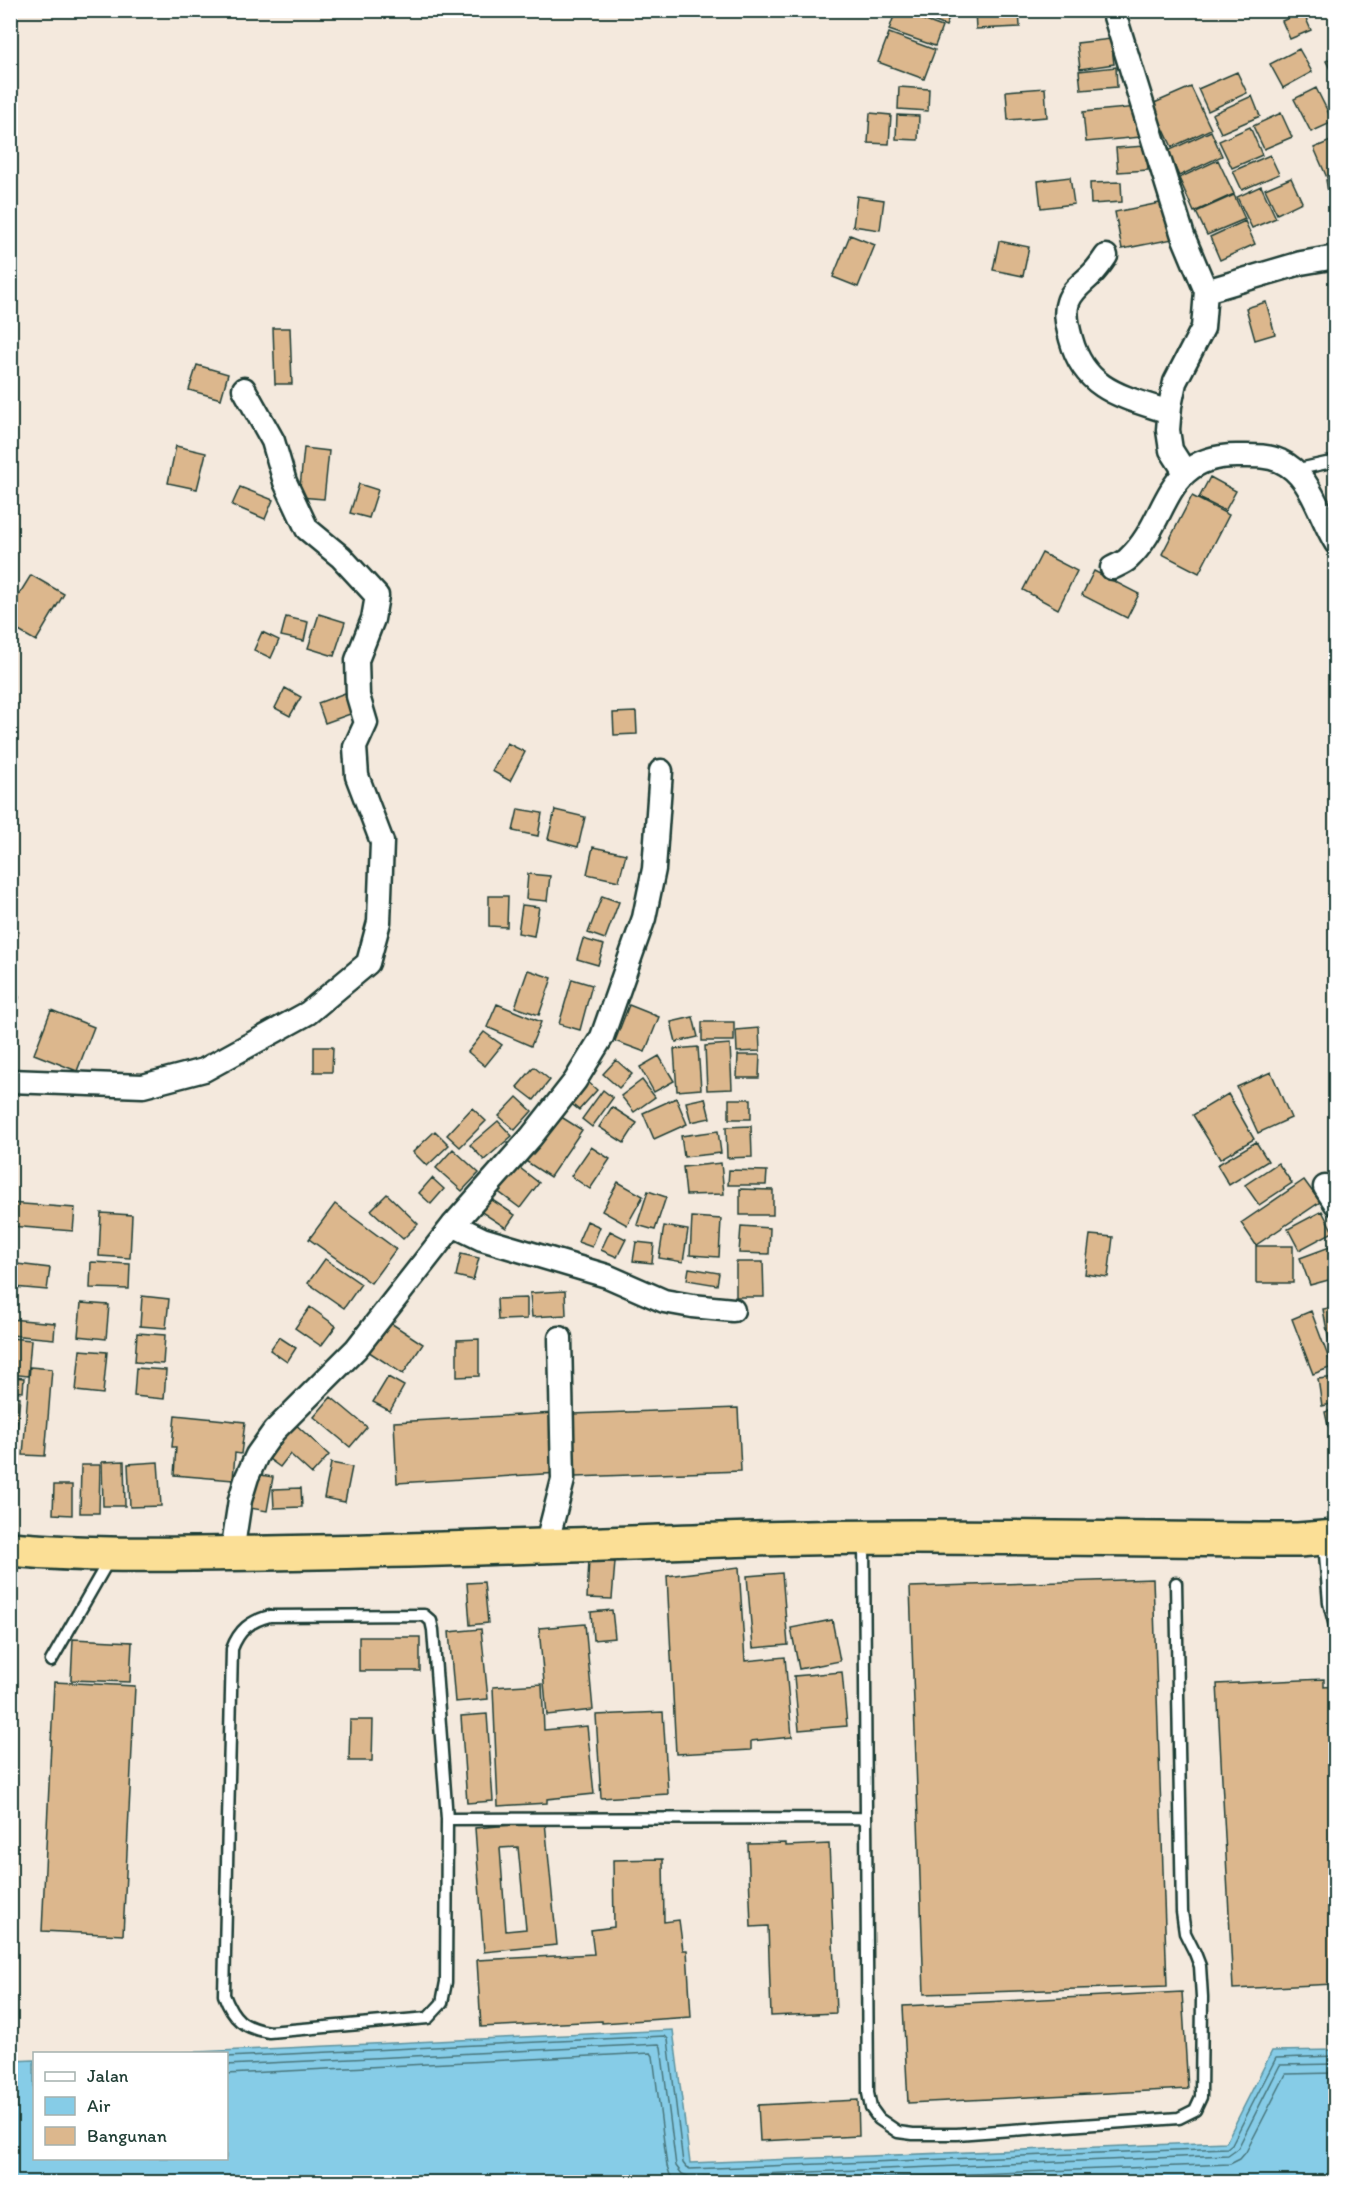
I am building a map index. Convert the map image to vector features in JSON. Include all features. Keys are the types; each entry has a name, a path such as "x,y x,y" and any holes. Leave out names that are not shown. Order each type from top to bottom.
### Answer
{"highway":[{"path":"10,1549 232,1554 864,1537 1021,1536 1272,1540 1329,1538"}],"street":[{"path":"1113,10 1183,236 1206,291 1203,328 1175,382 1169,412 1168,430 1171,450 1185,472"},
{"path":"1106,256 1094,273 1076,288 1067,303 1067,327 1073,346 1081,364 1094,381 1106,390 1169,412"},
{"path":"1206,291 1301,263 1335,257"},
{"path":"10,1081 143,1086 204,1070 308,1013 368,963 378,922 382,842 357,776 355,747 366,723 358,696 357,660 373,619 377,596 341,558 307,529 285,482 273,441 244,389"},
{"path":"1112,568 1127,560 1143,541 1168,495 1185,472 1201,462 1222,456 1261,457 1279,461 1294,470 1307,487 1335,543"},
{"path":"232,1554 240,1500 247,1477 257,1455 274,1431 356,1349 453,1225 531,1137 575,1081 602,1037 644,918 654,869 661,771"},
{"path":"453,1225 482,1239 607,1276 664,1301 733,1310"},
{"path":"546,1546 563,1479 560,1338"}],"lane":[{"path":"1294,470 1335,461"},
{"path":"864,1537 868,2093 871,2108 879,2119 898,2132 957,2134 1179,2118 1195,2110 1201,2097 1202,1997 1200,1966 1185,1933 1182,1912 1176,1583"},
{"path":"1329,1538 1329,1603 1335,1630"},
{"path":"51,1661 113,1553"},
{"path":"423,1615 431,1621 447,1820 446,1982 442,2003 428,2018 268,2032 253,2030 238,2020 229,2008 224,1995 232,1649 237,1636 258,1619 270,1616 423,1615"},
{"path":"447,1820 865,1818"}],"water":[{"path":"673,2030 690,2163 1226,2142 1272,2051 1335,2050 1335,2182 11,2182 11,2061 33,2060 33,2160 228,2160 228,2052 197,2052"}],"building":[{"path":"896,10 942,27 935,46 889,30"},
{"path":"904,10 952,10 946,26"},
{"path":"975,10 1019,10 1020,27 976,29"},
{"path":"1303,12 1311,30 1290,39 1282,21"},
{"path":"889,33 935,50 924,79 878,62"},
{"path":"1111,39 1114,64 1080,69 1077,43"},
{"path":"1299,49 1312,72 1283,88 1270,64"},
{"path":"1336,56 1336,80 1326,61"},
{"path":"1116,67 1117,87 1081,90 1079,71"},
{"path":"1237,72 1247,93 1208,111 1198,89"},
{"path":"899,87 929,89 928,111 898,109"},
{"path":"1191,87 1211,129 1172,147 1152,104"},
{"path":"1045,88 1047,117 1008,120 1006,91"},
{"path":"1316,88 1333,122 1311,132 1294,99"},
{"path":"1252,96 1260,116 1221,133 1212,114"},
{"path":"1138,107 1141,137 1086,142 1083,112"},
{"path":"870,113 891,115 889,144 868,143"},
{"path":"1281,113 1292,137 1264,149 1253,126"},
{"path":"897,115 919,116 918,140 896,139"},
{"path":"1250,127 1262,155 1232,168 1219,141"},
{"path":"1211,131 1222,156 1179,176 1168,151"},
{"path":"1335,139 1336,176 1328,180 1314,148"},
{"path":"1146,146 1148,170 1118,172 1116,148"},
{"path":"1270,155 1279,174 1242,190 1233,171"},
{"path":"1218,160 1234,194 1194,212 1179,178"},
{"path":"1070,177 1074,204 1041,208 1038,181"},
{"path":"1291,178 1302,202 1277,214 1265,189"},
{"path":"1336,179 1336,208 1331,209 1326,180"},
{"path":"1121,182 1122,202 1091,204 1090,183"},
{"path":"1261,186 1276,218 1252,228 1237,197"},
{"path":"1234,195 1245,219 1207,235 1196,212"},
{"path":"857,196 884,200 880,230 853,226"},
{"path":"1165,202 1173,239 1122,249 1115,212"},
{"path":"1245,221 1255,244 1220,260 1210,237"},
{"path":"850,235 875,245 858,287 833,277"},
{"path":"999,241 1029,247 1023,276 993,270"},
{"path":"1266,302 1275,334 1255,340 1246,308"},
{"path":"273,328 290,328 292,384 275,384"},
{"path":"197,365 228,374 221,399 189,390"},
{"path":"176,446 206,453 197,489 168,483"},
{"path":"304,448 329,451 324,499 299,497"},
{"path":"1210,477 1236,491 1225,511 1199,498"},
{"path":"359,484 378,490 369,518 350,513"},
{"path":"240,487 273,500 265,519 232,505"},
{"path":"1192,496 1229,515 1199,573 1162,554"},
{"path":"1042,553 1077,571 1058,609 1023,590"},
{"path":"1094,571 1139,594 1127,618 1082,595"},
{"path":"31,575 64,594 36,641 10,626 10,609"},
{"path":"319,614 345,622 334,656 308,648"},
{"path":"286,617 308,622 304,641 281,636"},
{"path":"262,632 279,640 271,658 254,650"},
{"path":"285,688 301,697 290,716 275,708"},
{"path":"345,693 353,713 325,723 318,703"},
{"path":"636,712 637,734 614,735 613,713"},
{"path":"507,743 525,752 510,781 492,771"},
{"path":"518,809 542,813 538,836 513,831"},
{"path":"555,810 585,817 578,847 548,839"},
{"path":"593,847 626,854 619,881 587,874"},
{"path":"528,874 550,876 547,901 526,899"},
{"path":"489,896 508,896 507,927 489,926"},
{"path":"602,896 619,902 605,939 588,933"},
{"path":"522,905 539,907 534,936 518,933"},
{"path":"10,929 19,932 10,956"},
{"path":"583,939 604,945 598,965 577,959"},
{"path":"528,970 552,978 539,1015 515,1007"},
{"path":"572,979 592,985 580,1030 559,1024"},
{"path":"10,995 19,997 10,1034"},
{"path":"497,1004 541,1022 531,1046 487,1027"},
{"path":"629,1005 659,1017 645,1052 615,1041"},
{"path":"51,1010 94,1027 77,1071 34,1054"},
{"path":"693,1017 698,1037 676,1042 671,1022"},
{"path":"702,1022 734,1022 734,1041 702,1041"},
{"path":"759,1028 760,1051 737,1052 736,1030"},
{"path":"484,1032 502,1045 485,1066 468,1052"},
{"path":"730,1044 732,1089 707,1090 705,1046"},
{"path":"314,1047 333,1047 332,1072 314,1072"},
{"path":"698,1047 701,1089 677,1091 674,1049"},
{"path":"738,1055 760,1055 759,1078 737,1078"},
{"path":"659,1056 674,1081 654,1092 640,1067"},
{"path":"616,1060 632,1074 619,1088 603,1074"},
{"path":"534,1067 550,1080 534,1100 517,1087"},
{"path":"1271,1072 1291,1118 1258,1133 1237,1087"},
{"path":"642,1080 655,1097 634,1112 621,1096"},
{"path":"587,1081 597,1090 579,1110 569,1102"},
{"path":"603,1090 613,1098 592,1127 582,1119"},
{"path":"1228,1094 1254,1139 1220,1159 1193,1115"},
{"path":"517,1097 532,1111 515,1130 499,1116"},
{"path":"676,1098 687,1124 654,1139 643,1113"},
{"path":"705,1098 710,1118 691,1122 686,1102"},
{"path":"729,1099 751,1099 751,1119 729,1119"},
{"path":"612,1107 637,1123 624,1143 599,1127"},
{"path":"472,1108 486,1121 460,1147 447,1135"},
{"path":"555,1113 582,1130 550,1177 524,1160"},
{"path":"498,1121 512,1136 484,1160 470,1145"},
{"path":"751,1126 752,1157 727,1158 726,1127"},
{"path":"435,1131 449,1145 427,1166 413,1152"},
{"path":"718,1131 721,1153 684,1157 681,1136"},
{"path":"1256,1142 1268,1161 1229,1185 1217,1165"},
{"path":"591,1147 610,1159 590,1189 571,1176"},
{"path":"453,1149 479,1173 462,1191 436,1168"},
{"path":"511,1161 539,1183 520,1208 492,1187"},
{"path":"721,1163 724,1194 686,1195 683,1167"},
{"path":"1278,1163 1292,1183 1259,1205 1245,1185"},
{"path":"729,1170 767,1171 766,1185 728,1185"},
{"path":"432,1178 444,1189 431,1204 419,1193"},
{"path":"1304,1180 1320,1202 1256,1245 1241,1223"},
{"path":"618,1182 643,1196 627,1225 602,1211"},
{"path":"740,1189 773,1190 773,1215 740,1215"},
{"path":"648,1191 666,1197 655,1230 637,1225"},
{"path":"387,1194 418,1224 403,1239 371,1210"},
{"path":"486,1196 515,1215 506,1228 477,1209"},
{"path":"10,1203 75,1208 73,1231 10,1226"},
{"path":"335,1204 396,1249 371,1283 309,1239"},
{"path":"1322,1211 1333,1232 1299,1250 1288,1229"},
{"path":"101,1213 132,1215 130,1258 99,1256"},
{"path":"692,1217 721,1219 719,1257 690,1255"},
{"path":"587,1221 600,1227 592,1247 578,1242"},
{"path":"664,1226 688,1230 683,1262 659,1258"},
{"path":"741,1226 770,1228 769,1254 739,1253"},
{"path":"610,1231 626,1239 617,1257 601,1250"},
{"path":"1090,1235 1113,1237 1108,1277 1085,1274"},
{"path":"636,1242 654,1244 652,1263 633,1261"},
{"path":"1335,1245 1336,1278 1310,1285 1300,1258"},
{"path":"1256,1246 1293,1246 1293,1283 1256,1283"},
{"path":"461,1254 479,1258 473,1280 456,1276"},
{"path":"325,1259 361,1284 344,1308 308,1283"},
{"path":"91,1262 130,1264 129,1289 90,1288"},
{"path":"736,1262 763,1262 764,1297 736,1297"},
{"path":"17,1264 50,1268 47,1290 14,1287"},
{"path":"689,1268 719,1273 717,1285 687,1280"},
{"path":"565,1291 566,1315 532,1317 530,1293"},
{"path":"142,1296 169,1299 166,1328 140,1326"},
{"path":"527,1298 527,1319 498,1320 497,1299"},
{"path":"81,1303 109,1305 106,1339 78,1336"},
{"path":"310,1307 336,1326 321,1346 295,1328"},
{"path":"1335,1307 1336,1369 1334,1369 1323,1309"},
{"path":"1311,1311 1332,1367 1313,1374 1292,1319"},
{"path":"383,1318 423,1344 403,1374 363,1348"},
{"path":"10,1319 55,1323 54,1339 10,1335"},
{"path":"137,1333 165,1335 163,1364 135,1362"},
{"path":"279,1337 296,1348 287,1362 270,1350"},
{"path":"10,1338 31,1340 28,1376 10,1374"},
{"path":"479,1339 479,1376 457,1377 457,1340"},
{"path":"80,1350 107,1352 103,1394 76,1391"},
{"path":"30,1367 52,1369 45,1456 23,1455"},
{"path":"136,1368 166,1370 164,1399 134,1396"},
{"path":"10,1377 24,1378 23,1392 10,1391"},
{"path":"388,1377 404,1386 390,1411 373,1402"},
{"path":"1336,1377 1336,1403 1322,1406 1318,1379"},
{"path":"10,1396 20,1397 17,1430 10,1429"},
{"path":"331,1397 367,1427 350,1447 314,1417"},
{"path":"738,1408 741,1471 575,1477 573,1414"},
{"path":"1336,1409 1336,1424 1328,1426 1325,1412"},
{"path":"556,1413 560,1473 397,1483 394,1422"},
{"path":"175,1415 245,1422 241,1454 235,1453 233,1480 174,1475 176,1447 172,1447"},
{"path":"293,1422 329,1455 312,1474 290,1454 280,1467 265,1456"},
{"path":"1336,1428 1336,1454 1330,1429"},
{"path":"10,1452 16,1453 12,1497 10,1497"},
{"path":"124,1461 125,1506 103,1506 102,1462"},
{"path":"158,1462 161,1506 130,1507 128,1464"},
{"path":"331,1463 352,1467 345,1502 324,1498"},
{"path":"81,1465 100,1465 99,1513 80,1513"},
{"path":"255,1474 273,1477 267,1511 250,1508"},
{"path":"54,1485 72,1485 72,1515 53,1514"},
{"path":"301,1488 302,1507 274,1508 273,1489"},
{"path":"589,1560 615,1562 612,1599 587,1598"},
{"path":"739,1567 745,1661 785,1657 792,1737 751,1741 751,1750 676,1754 667,1576"},
{"path":"782,1573 788,1645 753,1648 747,1576"},
{"path":"1153,1579 1167,1986 924,1994 910,1587"},
{"path":"484,1582 488,1623 470,1625 467,1583"},
{"path":"612,1610 615,1638 593,1640 591,1612"},
{"path":"832,1620 840,1661 799,1669 791,1628"},
{"path":"585,1624 593,1710 547,1715 539,1628"},
{"path":"481,1629 488,1699 455,1702 449,1632"},
{"path":"359,1637 420,1637 420,1671 359,1671"},
{"path":"73,1639 132,1642 130,1682 71,1680"},
{"path":"842,1672 847,1726 799,1730 794,1676"},
{"path":"1324,1679 1324,1687 1336,1686 1336,1991 1334,1991 1334,1984 1233,1989 1217,1684"},
{"path":"54,1682 135,1686 123,1935 42,1931"},
{"path":"542,1684 544,1730 587,1726 594,1794 547,1799 547,1803 498,1806 493,1687"},
{"path":"663,1712 668,1794 601,1798 596,1715"},
{"path":"487,1714 493,1801 467,1803 461,1716"},
{"path":"350,1720 373,1720 372,1761 349,1761"},
{"path":"545,1822 557,1945 484,1952 475,1828","holes":["518,1847 526,1929 506,1931 500,1848"]},
{"path":"786,1843 786,1846 829,1844 836,2013 771,2016 768,1926 751,1927 748,1844"},
{"path":"663,1859 664,1922 679,1920 683,1950 687,1950 691,2017 481,2027 477,1960 594,1954 591,1930 614,1927 613,1860"},
{"path":"1182,1992 1188,2089 908,2103 903,2006"},
{"path":"858,2100 859,2136 760,2141 758,2105"}]}
